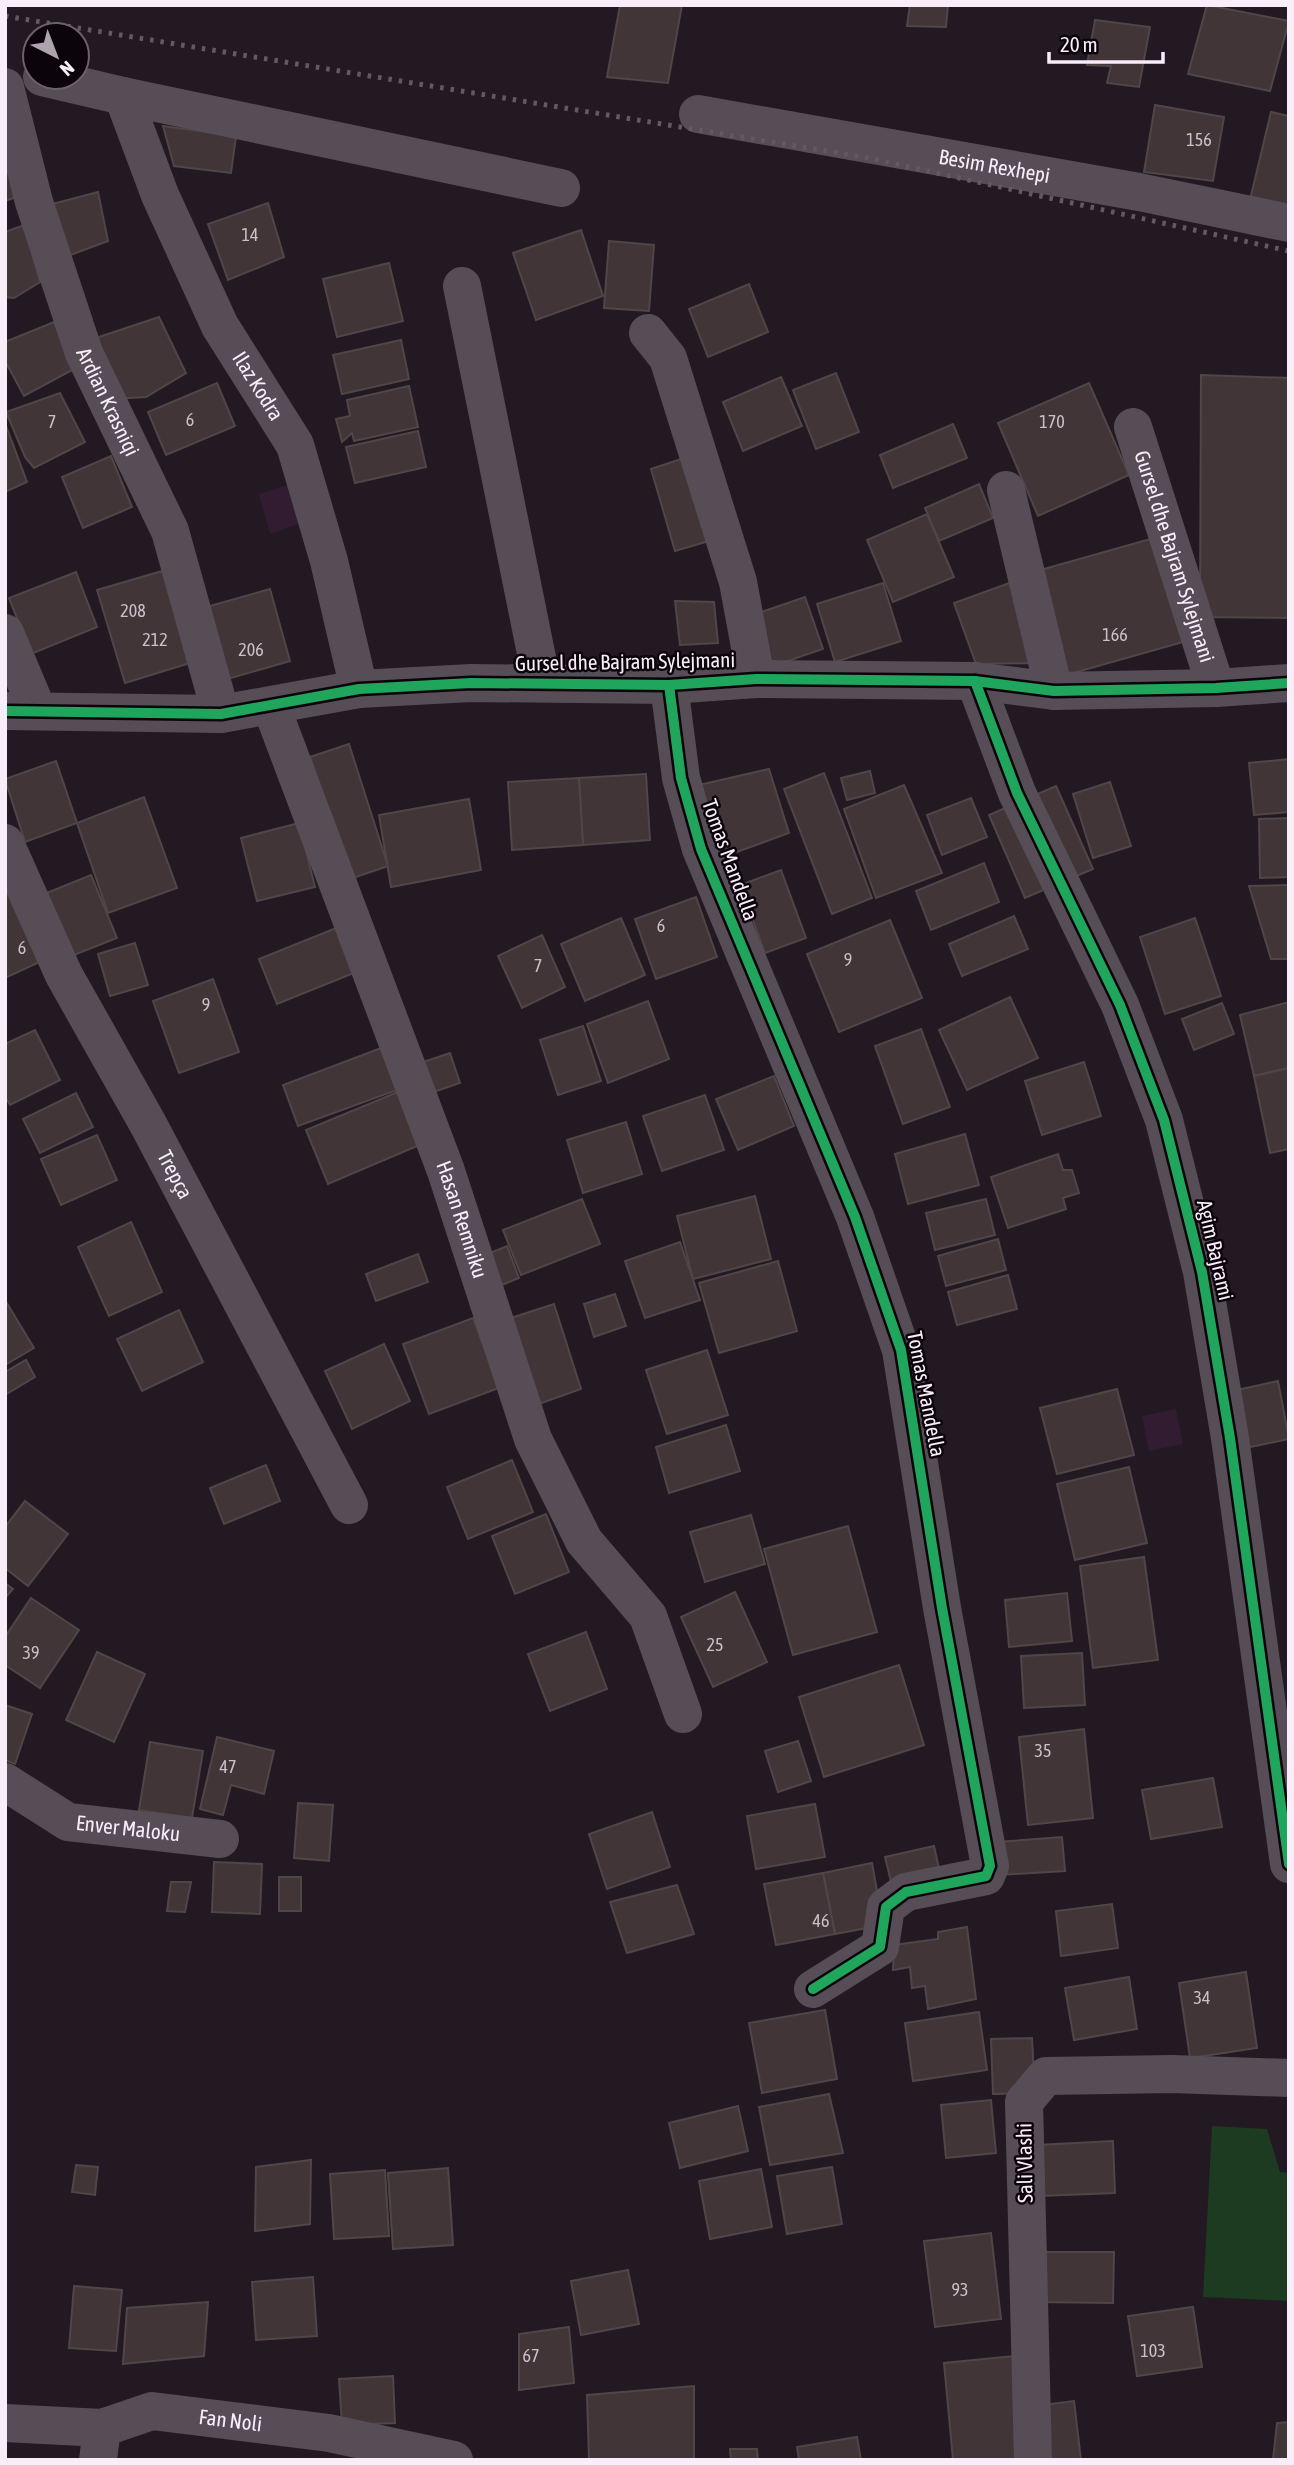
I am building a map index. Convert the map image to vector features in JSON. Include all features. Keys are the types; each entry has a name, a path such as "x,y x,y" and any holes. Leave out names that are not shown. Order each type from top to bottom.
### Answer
{"street":[{"name":"Ardian Krasniqi","path":"5,88 34,202 84,353 170,531 221,714"},
{"path":"91,88 561,188"},
{"name":"Ilaz Kodra","path":"123,96 160,195 220,326 295,445 330,561 359,689"},
{"name":"Besim Rexhepi","path":"698,114 1139,192 1289,223"},
{"name":"Gursel dhe Bajram Sylejmani","path":"462,286 542,683"},
{"name":"Gursel dhe Bajram Sylejmani","path":"648,333 668,358 738,582 757,678"},
{"name":"Gursel dhe Bajram Sylejmani","path":"1133,427 1216,688"},
{"path":"1006,490 1054,691"},
{"path":"5,633 21,710"},
{"name":"Gursel dhe Bajram Sylejmani","path":"21,710 221,714 359,689 542,683 669,685 757,678 975,681 1054,691 1216,688 1289,683"},
{"name":"Agim Bajrami","path":"975,681 1017,793 1120,1005 1164,1120 1202,1272 1228,1426 1289,1864"},
{"name":"Tomas Mandella","path":"669,685 681,778 701,849 855,1217 901,1350 942,1608 990,1866 986,1877 906,1892 886,1907 880,1947 813,1989"},
{"name":"Hasan Remniku","path":"271,706 446,1171 533,1439 584,1541 648,1616 683,1714"},
{"name":"Trepça","path":"5,843 64,975 148,1124 349,1505"},
{"name":"Enver Maloku","path":"5,1782 68,1822 220,1839"},
{"name":"Sali Vlashi","path":"1033,2460 1024,2102 1046,2076 1172,2074 1289,2078"},
{"name":"Fan Noli","path":"5,2423 100,2444 152,2411 330,2433 454,2460"}],"shaded area":[{"path":"292,484 307,521 270,534 259,494"},
{"path":"1176,1409 1183,1444 1149,1451 1142,1416"}],"green space":[{"path":"1212,2126 1267,2129 1280,2172 1289,2173 1289,2301 1203,2297"}],"building":[{"path":"620,5 682,5 668,83 607,77"},
{"path":"910,5 948,5 946,27 907,26"},
{"path":"1207,5 1289,21 1270,91 1188,74"},
{"path":"1095,20 1150,27 1139,87 1107,83 1111,66 1087,65"},
{"path":"1155,105 1224,117 1213,181 1144,172"},
{"path":"1271,112 1289,116 1289,213 1249,204"},
{"path":"163,126 236,136 231,173 174,166"},
{"path":"5,140 19,196 5,201"},
{"path":"98,192 108,241 65,257 45,206"},
{"path":"268,203 284,257 228,280 208,224"},
{"path":"24,225 40,282 14,298 5,297 5,232"},
{"path":"581,230 603,296 536,320 513,253"},
{"path":"609,241 654,245 649,311 604,308"},
{"path":"389,263 403,321 337,337 323,279"},
{"path":"749,284 768,332 708,357 689,309"},
{"path":"159,317 186,373 146,397 115,399 96,338"},
{"path":"54,322 74,369 24,396 5,361 5,342"},
{"path":"401,340 409,379 342,394 333,355"},
{"path":"836,373 859,432 816,449 793,390"},
{"path":"1201,375 1289,378 1289,618 1200,617"},
{"path":"781,377 802,426 743,451 723,402"},
{"path":"217,383 235,426 166,455 148,412"},
{"path":"1089,383 1129,475 1038,516 998,423"},
{"path":"409,386 418,427 354,441 352,433 342,442 336,419 350,416 347,400"},
{"path":"60,393 85,442 34,468 25,457 6,412"},
{"path":"5,423 27,482 5,492"},
{"path":"953,424 967,458 893,488 880,455"},
{"path":"418,431 426,467 355,483 346,447"},
{"path":"111,456 132,507 83,528 62,477"},
{"path":"684,458 709,541 675,551 651,469"},
{"path":"979,484 993,518 939,541 925,508"},
{"path":"927,514 954,577 893,602 867,540"},
{"path":"1161,536 1190,640 1059,677 1030,573"},
{"path":"162,571 190,663 125,683 97,590"},
{"path":"76,572 97,627 31,654 9,598"},
{"path":"1012,582 1040,663 976,664 954,603"},
{"path":"883,583 901,641 835,662 817,604"},
{"path":"270,589 290,661 224,680 203,608"},
{"path":"805,597 823,649 773,666 756,614"},
{"path":"675,601 714,602 718,643 680,645"},
{"path":"349,744 388,866 350,879 310,757"},
{"path":"1289,759 1289,812 1254,815 1249,763"},
{"path":"56,761 77,823 25,842 5,779"},
{"path":"769,769 789,833 723,857 699,785"},
{"path":"870,771 875,793 847,800 841,778"},
{"path":"824,773 872,898 832,914 784,789"},
{"path":"646,774 650,840 583,845 579,778"},
{"path":"579,778 583,845 512,850 508,782"},
{"path":"1110,782 1131,846 1093,858 1073,794"},
{"path":"904,785 942,873 876,898 844,809"},
{"path":"1056,786 1093,869 1025,898 989,815"},
{"path":"144,797 177,888 108,913 77,823"},
{"path":"971,798 987,837 942,855 927,815"},
{"path":"469,799 481,870 391,887 379,815"},
{"path":"1289,818 1289,877 1260,878 1259,819"},
{"path":"299,823 315,887 257,901 241,838"},
{"path":"984,863 999,902 931,930 916,891"},
{"path":"781,870 806,938 765,953 740,885"},
{"path":"91,875 117,938 69,957 44,894"},
{"path":"1289,885 1289,959 1271,959 1249,886"},
{"path":"11,892 44,960 5,978 5,895"},
{"path":"696,897 717,957 656,979 635,919"},
{"path":"1014,916 1028,949 962,976 949,944"},
{"path":"621,918 645,975 585,1001 561,944"},
{"path":"1195,918 1221,996 1165,1014 1140,937"},
{"path":"890,920 922,998 839,1032 807,954"},
{"path":"341,926 359,971 277,1004 259,959"},
{"path":"542,935 565,987 522,1008 498,956"},
{"path":"135,943 148,985 110,996 98,954"},
{"path":"213,979 239,1052 179,1073 153,1001"},
{"path":"1010,997 1038,1058 967,1090 939,1030"},
{"path":"648,1001 669,1059 608,1083 587,1024"},
{"path":"1289,1002 1289,1068 1254,1076 1240,1015"},
{"path":"1222,1003 1234,1034 1194,1050 1182,1019"},
{"path":"583,1026 601,1081 558,1095 540,1040"},
{"path":"921,1029 950,1107 903,1124 875,1046"},
{"path":"35,1030 60,1080 10,1105 5,1096 5,1044"},
{"path":"381,1048 397,1090 298,1126 283,1085"},
{"path":"450,1053 460,1083 428,1094 417,1064"},
{"path":"1084,1062 1101,1116 1042,1135 1025,1081"},
{"path":"1289,1068 1289,1149 1270,1153 1254,1076"},
{"path":"774,1076 794,1126 738,1150 716,1099"},
{"path":"400,1091 422,1144 328,1184 306,1130"},
{"path":"76,1093 93,1127 40,1153 23,1119"},
{"path":"705,1095 724,1150 662,1171 643,1116"},
{"path":"626,1122 642,1174 583,1193 567,1140"},
{"path":"965,1134 979,1185 908,1204 895,1154"},
{"path":"97,1135 117,1180 61,1205 41,1159"},
{"path":"1058,1154 1063,1170 1072,1170 1079,1193 1063,1198 1066,1209 1008,1228 991,1177"},
{"path":"755,1196 771,1259 693,1279 677,1216"},
{"path":"582,1199 600,1244 521,1275 503,1230"},
{"path":"986,1199 995,1235 935,1250 926,1213"},
{"path":"131,1222 162,1292 109,1316 78,1247"},
{"path":"998,1239 1006,1270 946,1286 938,1256"},
{"path":"680,1242 700,1300 645,1318 625,1261"},
{"path":"507,1246 519,1278 497,1287 485,1255"},
{"path":"418,1254 428,1282 376,1301 366,1274"},
{"path":"778,1261 797,1331 719,1353 699,1283"},
{"path":"1008,1275 1017,1309 957,1325 948,1292"},
{"path":"615,1294 626,1326 594,1337 584,1304"},
{"path":"5,1300 34,1348 5,1365"},
{"path":"554,1304 581,1389 539,1404 511,1318"},
{"path":"179,1310 203,1362 142,1391 117,1339"},
{"path":"473,1318 499,1388 429,1414 403,1344"},
{"path":"384,1344 410,1401 352,1429 325,1371"},
{"path":"707,1350 728,1415 667,1434 646,1370"},
{"path":"26,1360 35,1377 5,1395 5,1372"},
{"path":"1278,1381 1289,1439 1222,1453 1210,1396"},
{"path":"1117,1389 1134,1455 1057,1474 1040,1408"},
{"path":"726,1425 740,1471 669,1493 656,1447"},
{"path":"512,1460 533,1512 468,1539 447,1487"},
{"path":"266,1465 280,1501 224,1524 210,1488"},
{"path":"1129,1467 1147,1543 1075,1560 1057,1484"},
{"path":"25,1501 68,1534 28,1586 5,1568 5,1527"},
{"path":"546,1514 569,1572 515,1594 492,1536"},
{"path":"751,1515 765,1564 705,1582 690,1532"},
{"path":"848,1526 877,1632 793,1655 764,1549"},
{"path":"1144,1557 1158,1660 1093,1668 1080,1566"},
{"path":"5,1583 13,1589 5,1598"},
{"path":"735,1592 767,1662 713,1687 681,1617"},
{"path":"1067,1593 1072,1641 1009,1647 1005,1600"},
{"path":"31,1598 79,1630 40,1688 5,1665 5,1637"},
{"path":"586,1632 607,1689 550,1711 528,1654"},
{"path":"97,1652 145,1674 114,1742 66,1720"},
{"path":"1082,1653 1085,1705 1024,1708 1021,1656"},
{"path":"899,1665 924,1745 824,1777 799,1697"},
{"path":"5,1705 32,1714 15,1764 5,1760"},
{"path":"1084,1729 1093,1818 1028,1825 1019,1737"},
{"path":"217,1737 274,1751 264,1794 231,1785 223,1815 200,1809"},
{"path":"798,1741 811,1781 778,1792 765,1751"},
{"path":"150,1742 203,1751 192,1818 139,1810"},
{"path":"1213,1778 1222,1827 1151,1839 1142,1790"},
{"path":"298,1803 333,1805 329,1861 294,1858"},
{"path":"815,1804 825,1857 756,1869 747,1816"},
{"path":"652,1812 670,1867 607,1889 589,1834"},
{"path":"1062,1837 1065,1871 999,1875 997,1842"},
{"path":"934,1846 942,1882 894,1894 885,1857"},
{"path":"214,1862 262,1864 260,1914 212,1912"},
{"path":"872,1863 883,1925 835,1934 823,1873"},
{"path":"823,1873 835,1934 776,1945 764,1884"},
{"path":"279,1877 301,1877 301,1911 279,1911"},
{"path":"171,1882 191,1882 185,1912 167,1911"},
{"path":"677,1885 694,1934 627,1953 610,1902"},
{"path":"1112,1904 1118,1948 1061,1956 1056,1911"},
{"path":"967,1927 976,1999 928,2009 925,1986 912,1988 910,1967 893,1970 894,1945 938,1939 938,1932"},
{"path":"1246,1972 1257,2048 1190,2058 1179,1983"},
{"path":"1129,1977 1137,2029 1074,2040 1065,1988"},
{"path":"825,2010 837,2079 762,2093 749,2023"},
{"path":"979,2012 987,2070 913,2081 905,2023"},
{"path":"1032,2038 1035,2093 993,2094 991,2039"},
{"path":"829,2094 843,2153 770,2165 759,2107"},
{"path":"991,2100 996,2153 946,2158 941,2105"},
{"path":"738,2106 748,2151 680,2168 669,2123"},
{"path":"1113,2141 1115,2193 1040,2196 1037,2145"},
{"path":"311,2160 310,2224 255,2231 256,2167"},
{"path":"76,2165 98,2167 95,2195 72,2192"},
{"path":"832,2167 842,2224 787,2234 777,2176"},
{"path":"448,2168 453,2245 393,2249 388,2173"},
{"path":"761,2169 772,2227 710,2239 699,2181"},
{"path":"385,2170 389,2236 334,2239 330,2174"},
{"path":"991,2233 1001,2319 935,2327 924,2241"},
{"path":"1037,2252 1114,2252 1113,2303 1036,2302"},
{"path":"628,2270 639,2324 581,2335 571,2281"},
{"path":"313,2277 317,2336 256,2340 252,2282"},
{"path":"74,2286 122,2290 116,2351 69,2348"},
{"path":"208,2302 204,2356 123,2364 127,2308"},
{"path":"1193,2307 1202,2367 1137,2376 1128,2316"},
{"path":"569,2327 574,2383 519,2390 519,2334"},
{"path":"1014,2356 1024,2460 953,2460 944,2363"},
{"path":"393,2376 395,2423 342,2425 339,2379"},
{"path":"694,2386 694,2460 589,2460 587,2395"},
{"path":"1074,2401 1081,2460 1049,2460 1042,2405"},
{"path":"1289,2422 1289,2460 1273,2460 1277,2423"},
{"path":"857,2437 861,2460 799,2460 797,2447"},
{"path":"730,2449 757,2449 758,2460 731,2460"}],"railway":[{"path":"5,16 869,158 1289,251"}],"cycle path":[{"path":"5,711 221,714 359,689 471,683 669,685 756,679 975,681 1054,691 1216,688 1289,683"},
{"path":"975,681 1017,793 1120,1005 1164,1120 1202,1272 1230,1438 1289,1864"},
{"path":"669,685 681,778 701,849 855,1217 901,1350 942,1608 990,1866 986,1876 906,1892 886,1907 880,1947 813,1989"}]}
